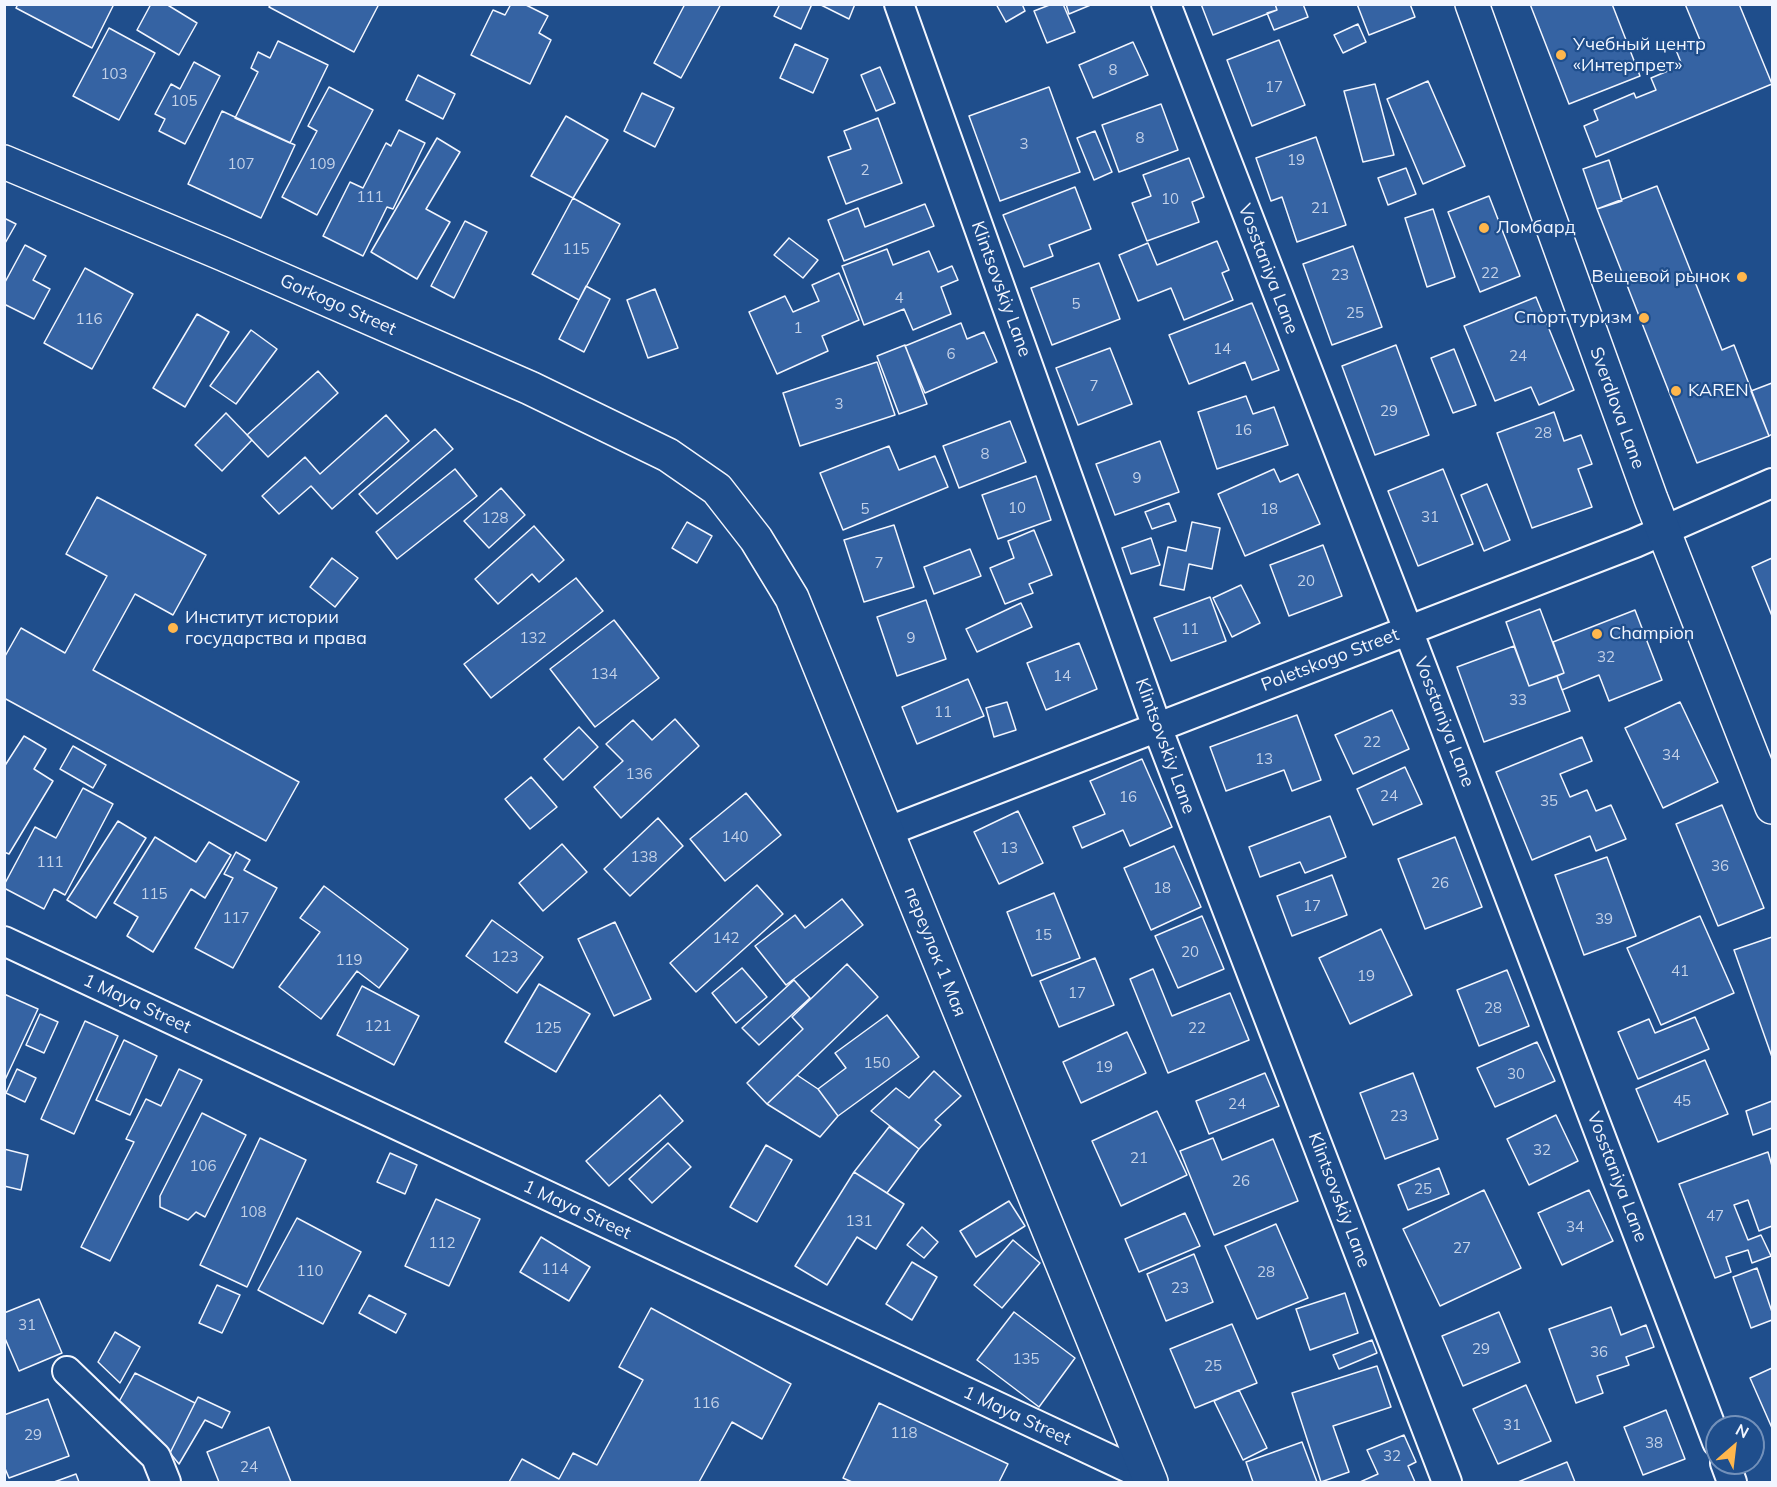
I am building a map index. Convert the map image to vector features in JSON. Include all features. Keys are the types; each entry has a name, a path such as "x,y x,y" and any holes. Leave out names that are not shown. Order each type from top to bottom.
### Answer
{"street":[{"name":"Klintsovskiy Lane","path":"899,4 1157,727 1447,1482"},
{"name":"Vosstaniya Lane","path":"1166,4 1408,630 1707,1415"},
{"name":"Sverdlova Lane","path":"1472,4 1588,328 1664,531 1773,807"},
{"name":"Gorkogo Street","path":"4,162 223,254 530,388 668,455"},
{"name":"переулок 1 Мая","path":"668,455 717,489 756,539 792,598 1151,1480"},
{"name":"Poletskogo Street","path":"886,832 1664,531 1773,483"},
{"name":"1 Maya Street","path":"4,941 1151,1480"},
{"path":"67,1371 156,1457 166,1482"}],"building":[{"path":"18,4 114,4 92,48 16,8"},
{"path":"151,4 166,4 197,23 179,55 137,30"},
{"path":"271,4 379,4 354,52 269,7"},
{"path":"511,4 524,4 548,16 539,33 551,40 530,84 471,55 493,10 505,15"},
{"path":"685,4 721,4 681,78 654,63"},
{"path":"780,4 812,4 801,29 774,16"},
{"path":"819,4 855,4 849,19"},
{"path":"996,4 1022,4 1025,11 1006,22"},
{"path":"1052,4 1063,4 1075,32 1047,43 1034,11"},
{"path":"1066,4 1093,4 1069,14"},
{"path":"1201,4 1275,4 1277,10 1213,35"},
{"path":"1275,4 1303,4 1308,17 1274,30 1267,13 1277,10"},
{"path":"1357,4 1410,4 1415,17 1369,35"},
{"path":"1530,4 1612,4 1640,76 1569,104"},
{"path":"1685,4 1739,4 1772,84 1596,157 1584,126 1598,120 1594,110 1634,93 1636,98 1656,90 1651,78 1682,65 1676,50 1700,40"},
{"path":"1358,24 1366,42 1343,53 1334,35"},
{"path":"109,28 155,53 119,120 73,96"},
{"path":"1279,40 1305,105 1252,126 1227,60"},
{"path":"278,41 328,65 290,143 235,118 258,72 251,68 258,52 270,58"},
{"path":"1133,42 1148,75 1093,98 1079,65"},
{"path":"795,44 828,59 813,93 780,78"},
{"path":"194,62 220,76 185,144 159,131 165,119 155,114 171,84 180,89"},
{"path":"880,67 895,103 876,111 861,75"},
{"path":"418,75 455,94 443,119 406,100"},
{"path":"1428,81 1465,166 1423,184 1387,99"},
{"path":"1375,84 1394,155 1363,162 1344,91"},
{"path":"329,87 373,110 317,215 282,197 317,131 308,126"},
{"path":"1049,87 1080,172 1000,201 969,116"},
{"path":"642,93 674,108 655,147 624,131"},
{"path":"1161,104 1178,150 1119,172 1102,125"},
{"path":"222,111 295,145 261,218 188,184"},
{"path":"566,116 608,140 573,198 531,176"},
{"path":"878,118 902,183 846,204 828,157 851,149 844,131"},
{"path":"399,130 425,143 393,209 387,207 363,256 323,236 350,182 363,188 386,143 391,146"},
{"path":"1095,131 1112,172 1094,180 1077,138"},
{"path":"1316,137 1346,225 1297,242 1282,197 1271,201 1256,158"},
{"path":"437,138 460,152 426,209 450,222 417,279 371,252"},
{"path":"1189,158 1204,197 1192,202 1199,222 1147,241 1132,203 1151,196 1143,175"},
{"path":"1609,160 1622,201 1597,209 1583,169"},
{"path":"1406,168 1416,194 1388,205 1378,178"},
{"path":"1657,186 1722,350 1734,345 1769,436 1697,463 1597,209"},
{"path":"1075,187 1091,229 1049,245 1053,256 1024,267 1003,215"},
{"path":"1489,196 1520,276 1480,292 1448,212"},
{"path":"573,198 620,224 579,300 532,274"},
{"path":"925,204 934,226 844,261 828,220 858,208 865,227"},
{"path":"1433,209 1455,277 1427,287 1405,218"},
{"path":"4,218 16,224 4,245"},
{"path":"465,221 487,232 454,298 431,286"},
{"path":"789,238 818,260 803,278 774,255"},
{"path":"1217,241 1229,270 1222,273 1233,300 1184,320 1171,288 1138,301 1119,255 1148,243 1157,265"},
{"path":"25,245 46,256 33,280 50,289 34,319 4,304 4,284"},
{"path":"1353,246 1382,327 1332,345 1303,264"},
{"path":"887,249 893,265 929,251 938,272 952,266 958,280 941,287 951,314 913,330 904,309 864,325 842,266"},
{"path":"1099,263 1120,319 1052,345 1031,288"},
{"path":"85,268 133,294 92,369 44,343"},
{"path":"839,273 859,320 822,336 828,351 777,374 749,312 785,296 793,312 819,301 812,285"},
{"path":"586,286 610,299 584,352 559,339"},
{"path":"655,289 678,348 648,358 627,300"},
{"path":"1536,297 1574,390 1539,405 1531,387 1495,401 1464,326"},
{"path":"1252,303 1279,370 1252,380 1245,362 1189,384 1169,335"},
{"path":"197,314 229,332 185,407 153,388"},
{"path":"961,323 967,339 984,332 997,362 925,393 905,346"},
{"path":"251,330 277,349 236,404 210,386"},
{"path":"905,345 927,404 899,414 877,356"},
{"path":"1396,345 1429,435 1375,455 1342,366"},
{"path":"1110,348 1132,404 1078,425 1056,368"},
{"path":"1454,349 1476,405 1453,413 1431,358"},
{"path":"877,362 895,415 800,446 783,393"},
{"path":"318,371 338,393 268,457 247,435"},
{"path":"1772,383 1772,434 1769,436 1751,391"},
{"path":"1246,396 1253,414 1274,407 1288,445 1217,469 1198,412"},
{"path":"1554,412 1564,441 1581,435 1592,464 1578,469 1592,507 1532,528 1497,433"},
{"path":"226,413 252,440 222,471 195,445"},
{"path":"386,415 409,441 332,509 311,486 279,514 262,496 305,457 320,474"},
{"path":"1010,421 1026,462 959,488 943,446"},
{"path":"435,429 453,449 377,514 359,494"},
{"path":"1160,441 1179,492 1115,515 1096,464"},
{"path":"889,446 899,470 935,456 948,487 843,530 820,473"},
{"path":"455,469 477,496 397,559 376,532"},
{"path":"1274,469 1280,482 1298,474 1320,524 1245,556 1218,494"},
{"path":"1443,469 1473,544 1418,566 1388,491"},
{"path":"1036,476 1051,520 998,539 982,495"},
{"path":"1487,484 1510,540 1484,551 1461,495"},
{"path":"501,488 525,515 489,548 464,521"},
{"path":"97,497 206,555 173,615 135,594 93,670 299,782 266,841 4,698 4,658 21,628 65,653 107,576 66,554"},
{"path":"1169,503 1176,521 1152,529 1145,512"},
{"path":"687,522 712,536 697,563 672,548"},
{"path":"1192,522 1220,528 1212,569 1189,564 1184,590 1160,585 1168,547 1186,551"},
{"path":"894,525 914,587 864,602 844,540"},
{"path":"534,526 564,560 539,582 532,574 498,604 475,579"},
{"path":"1034,530 1052,575 1029,584 1033,593 1005,604 990,568 1014,558 1008,541"},
{"path":"1151,538 1160,565 1131,574 1122,548"},
{"path":"1323,545 1342,596 1289,616 1270,565"},
{"path":"970,549 981,576 934,594 924,567"},
{"path":"332,558 358,578 335,607 310,587"},
{"path":"1772,558 1772,616 1752,567"},
{"path":"576,578 603,611 491,698 464,664"},
{"path":"1241,585 1260,623 1232,637 1213,598"},
{"path":"1210,597 1226,641 1171,661 1154,618"},
{"path":"926,600 946,659 897,676 877,617"},
{"path":"1021,603 1032,627 977,652 966,629"},
{"path":"1540,609 1564,673 1529,686 1506,622"},
{"path":"1635,610 1662,680 1609,701 1599,675 1562,690 1557,676 1564,673 1553,642"},
{"path":"614,620 659,678 595,727 550,669"},
{"path":"1079,643 1097,689 1046,710 1027,663"},
{"path":"1514,646 1529,686 1557,676 1570,711 1484,742 1457,667"},
{"path":"968,679 984,716 917,744 902,707"},
{"path":"1007,702 1016,730 994,737 986,708"},
{"path":"1680,702 1718,782 1663,808 1625,728"},
{"path":"1392,710 1409,749 1353,774 1335,735"},
{"path":"1297,715 1321,780 1292,791 1284,770 1226,791 1210,747"},
{"path":"675,719 699,746 621,818 594,787 623,761 606,744 633,720 652,740"},
{"path":"579,727 598,747 563,780 544,759"},
{"path":"24,736 46,749 34,769 53,781 9,854 4,852 4,767"},
{"path":"1582,737 1592,761 1560,774 1570,797 1587,790 1596,811 1611,805 1626,839 1596,851 1590,836 1532,860 1496,772"},
{"path":"73,746 106,765 93,788 60,769"},
{"path":"1142,759 1172,827 1130,846 1123,830 1082,848 1073,827 1105,814 1090,781"},
{"path":"1405,767 1422,804 1373,825 1357,789"},
{"path":"531,777 557,807 530,829 505,799"},
{"path":"83,788 113,804 65,895 54,889 44,909 4,888 35,827 56,838"},
{"path":"746,793 781,835 725,881 690,839"},
{"path":"1722,805 1764,908 1718,926 1676,824"},
{"path":"1018,811 1043,863 999,884 974,832"},
{"path":"1330,816 1346,857 1305,873 1300,862 1260,877 1249,847"},
{"path":"658,818 683,846 630,896 604,869"},
{"path":"118,821 146,838 96,918 67,900"},
{"path":"155,837 196,862 209,842 231,855 205,898 191,889 153,952 127,936 138,917 114,903"},
{"path":"1455,837 1482,907 1425,929 1398,859"},
{"path":"562,844 587,872 543,911 519,883"},
{"path":"1174,846 1201,907 1151,930 1124,868"},
{"path":"236,852 250,860 244,870 277,888 233,968 195,948 233,878 224,874"},
{"path":"1607,857 1636,936 1584,955 1555,875"},
{"path":"1332,875 1347,915 1292,936 1277,896"},
{"path":"757,885 783,914 696,992 670,963"},
{"path":"324,886 408,949 379,988 357,971 321,1019 279,987 320,932 300,918"},
{"path":"1054,893 1080,958 1032,976 1007,912"},
{"path":"842,899 863,925 786,985 755,946 795,915 805,928"},
{"path":"1202,916 1224,969 1178,988 1155,936"},
{"path":"1700,916 1734,993 1661,1025 1627,948"},
{"path":"492,920 543,957 517,993 466,956"},
{"path":"615,922 651,999 614,1016 578,939"},
{"path":"1381,929 1412,995 1350,1024 1319,958"},
{"path":"1772,937 1772,1057 1734,950"},
{"path":"1095,958 1114,1005 1059,1027 1040,981"},
{"path":"847,964 878,997 767,1104 747,1083 803,1029 792,1017"},
{"path":"742,968 767,997 736,1023 712,993"},
{"path":"1153,969 1172,1016 1230,993 1249,1040 1168,1073 1130,979"},
{"path":"1507,970 1529,1026 1479,1046 1457,990"},
{"path":"794,980 810,998 759,1045 742,1028"},
{"path":"539,984 590,1014 556,1072 505,1042"},
{"path":"362,986 419,1016 394,1065 337,1035"},
{"path":"4,994 38,1009 4,1082"},
{"path":"40,1014 58,1022 44,1053 26,1045"},
{"path":"887,1015 919,1057 838,1116 818,1089 846,1068 835,1053"},
{"path":"1695,1017 1709,1049 1638,1079 1618,1032 1649,1019 1655,1033"},
{"path":"85,1021 118,1036 74,1134 41,1119"},
{"path":"1127,1032 1146,1073 1081,1103 1063,1062"},
{"path":"124,1040 157,1056 130,1115 96,1100"},
{"path":"1537,1042 1555,1081 1495,1107 1477,1068"},
{"path":"1705,1060 1728,1114 1658,1142 1636,1089"},
{"path":"17,1069 36,1078 25,1102 6,1093"},
{"path":"179,1069 202,1080 110,1261 81,1247 134,1142 126,1139 146,1099 161,1106"},
{"path":"934,1071 961,1096 935,1120 941,1125 919,1149 871,1111 896,1088 909,1098"},
{"path":"1265,1073 1279,1106 1209,1134 1196,1101"},
{"path":"1413,1073 1438,1139 1385,1159 1360,1093"},
{"path":"797,1075 818,1089 838,1116 820,1137 767,1104"},
{"path":"660,1095 683,1121 609,1186 586,1161"},
{"path":"1772,1101 1772,1128 1753,1135 1746,1111"},
{"path":"1157,1111 1187,1175 1121,1206 1092,1141"},
{"path":"202,1113 246,1135 205,1217 196,1212 188,1220 160,1207 160,1196"},
{"path":"1556,1115 1578,1161 1529,1185 1507,1139"},
{"path":"889,1127 919,1149 887,1193 854,1172"},
{"path":"260,1138 306,1160 247,1287 200,1265"},
{"path":"1213,1138 1222,1160 1273,1139 1298,1201 1214,1235 1180,1151"},
{"path":"668,1143 691,1167 652,1203 629,1179"},
{"path":"766,1145 792,1160 757,1222 730,1207"},
{"path":"4,1149 28,1155 21,1190 4,1186"},
{"path":"1768,1152 1772,1166 1772,1226 1759,1231 1748,1200 1734,1205 1748,1240 1761,1235 1771,1256 1752,1263 1748,1250 1726,1257 1731,1272 1715,1278 1679,1184"},
{"path":"390,1153 417,1165 405,1194 377,1182"},
{"path":"1439,1168 1449,1194 1408,1210 1398,1185"},
{"path":"854,1172 904,1204 876,1249 857,1237 827,1285 795,1266"},
{"path":"1484,1190 1521,1268 1440,1306 1403,1229"},
{"path":"1589,1190 1613,1241 1562,1265 1538,1213"},
{"path":"436,1199 480,1219 449,1286 405,1266"},
{"path":"1009,1201 1025,1226 976,1257 960,1231"},
{"path":"1185,1213 1200,1246 1139,1272 1125,1239"},
{"path":"297,1218 361,1252 323,1324 258,1290"},
{"path":"1276,1224 1308,1298 1257,1319 1225,1246"},
{"path":"922,1227 938,1242 924,1258 907,1245"},
{"path":"541,1237 590,1267 569,1301 520,1272"},
{"path":"1013,1240 1040,1263 1002,1308 974,1285"},
{"path":"1194,1254 1213,1302 1166,1321 1147,1274"},
{"path":"912,1262 937,1277 912,1320 886,1304"},
{"path":"1757,1268 1772,1312 1772,1320 1751,1328 1733,1277"},
{"path":"217,1285 240,1295 222,1333 199,1323"},
{"path":"1345,1293 1358,1333 1310,1350 1296,1309"},
{"path":"369,1295 406,1314 396,1333 359,1313"},
{"path":"39,1299 62,1353 19,1371 4,1336 4,1313"},
{"path":"1611,1307 1621,1335 1646,1325 1654,1347 1626,1357 1629,1365 1597,1376 1603,1393 1576,1403 1549,1329"},
{"path":"651,1308 791,1384 762,1439 732,1422 699,1482 509,1482 522,1459 559,1479 573,1453 597,1465 643,1380 619,1367"},
{"path":"1014,1312 1075,1358 1039,1407 977,1360"},
{"path":"1499,1312 1520,1362 1463,1386 1442,1336"},
{"path":"1232,1324 1257,1383 1195,1408 1170,1349"},
{"path":"115,1332 140,1347 120,1383 98,1362"},
{"path":"1372,1340 1377,1353 1339,1369 1333,1355"},
{"path":"1377,1366 1391,1407 1333,1426 1349,1472 1321,1482 1292,1393"},
{"path":"1772,1368 1772,1428 1750,1378"},
{"path":"135,1373 195,1403 170,1453 116,1407"},
{"path":"1526,1385 1551,1441 1498,1464 1473,1409"},
{"path":"1239,1390 1267,1448 1243,1460 1214,1401"},
{"path":"198,1397 230,1412 222,1428 205,1420 179,1464 170,1453"},
{"path":"48,1399 69,1456 9,1478 4,1466 4,1415"},
{"path":"879,1403 1008,1464 999,1482 852,1482 843,1478"},
{"path":"1666,1410 1685,1459 1643,1475 1624,1427"},
{"path":"269,1427 291,1482 219,1482 207,1452"},
{"path":"1404,1435 1416,1462 1408,1466 1415,1482 1360,1482 1378,1474 1367,1450"},
{"path":"1302,1442 1317,1482 1253,1482 1246,1462"},
{"path":"1567,1462 1575,1482 1518,1482"},
{"path":"76,1474 79,1482 54,1482"}],"place":[{"name":"Учебный центр «Интерпрет»","path":"1561,55"},
{"name":"Ломбард","path":"1484,228"},
{"name":"Вещевой рынок","path":"1742,277"},
{"name":"Спорт туризм","path":"1644,318"},
{"name":"KAREN","path":"1676,391"},
{"name":"Институт истории государства и права","path":"173,628"},
{"name":"Champion","path":"1597,634"}]}
